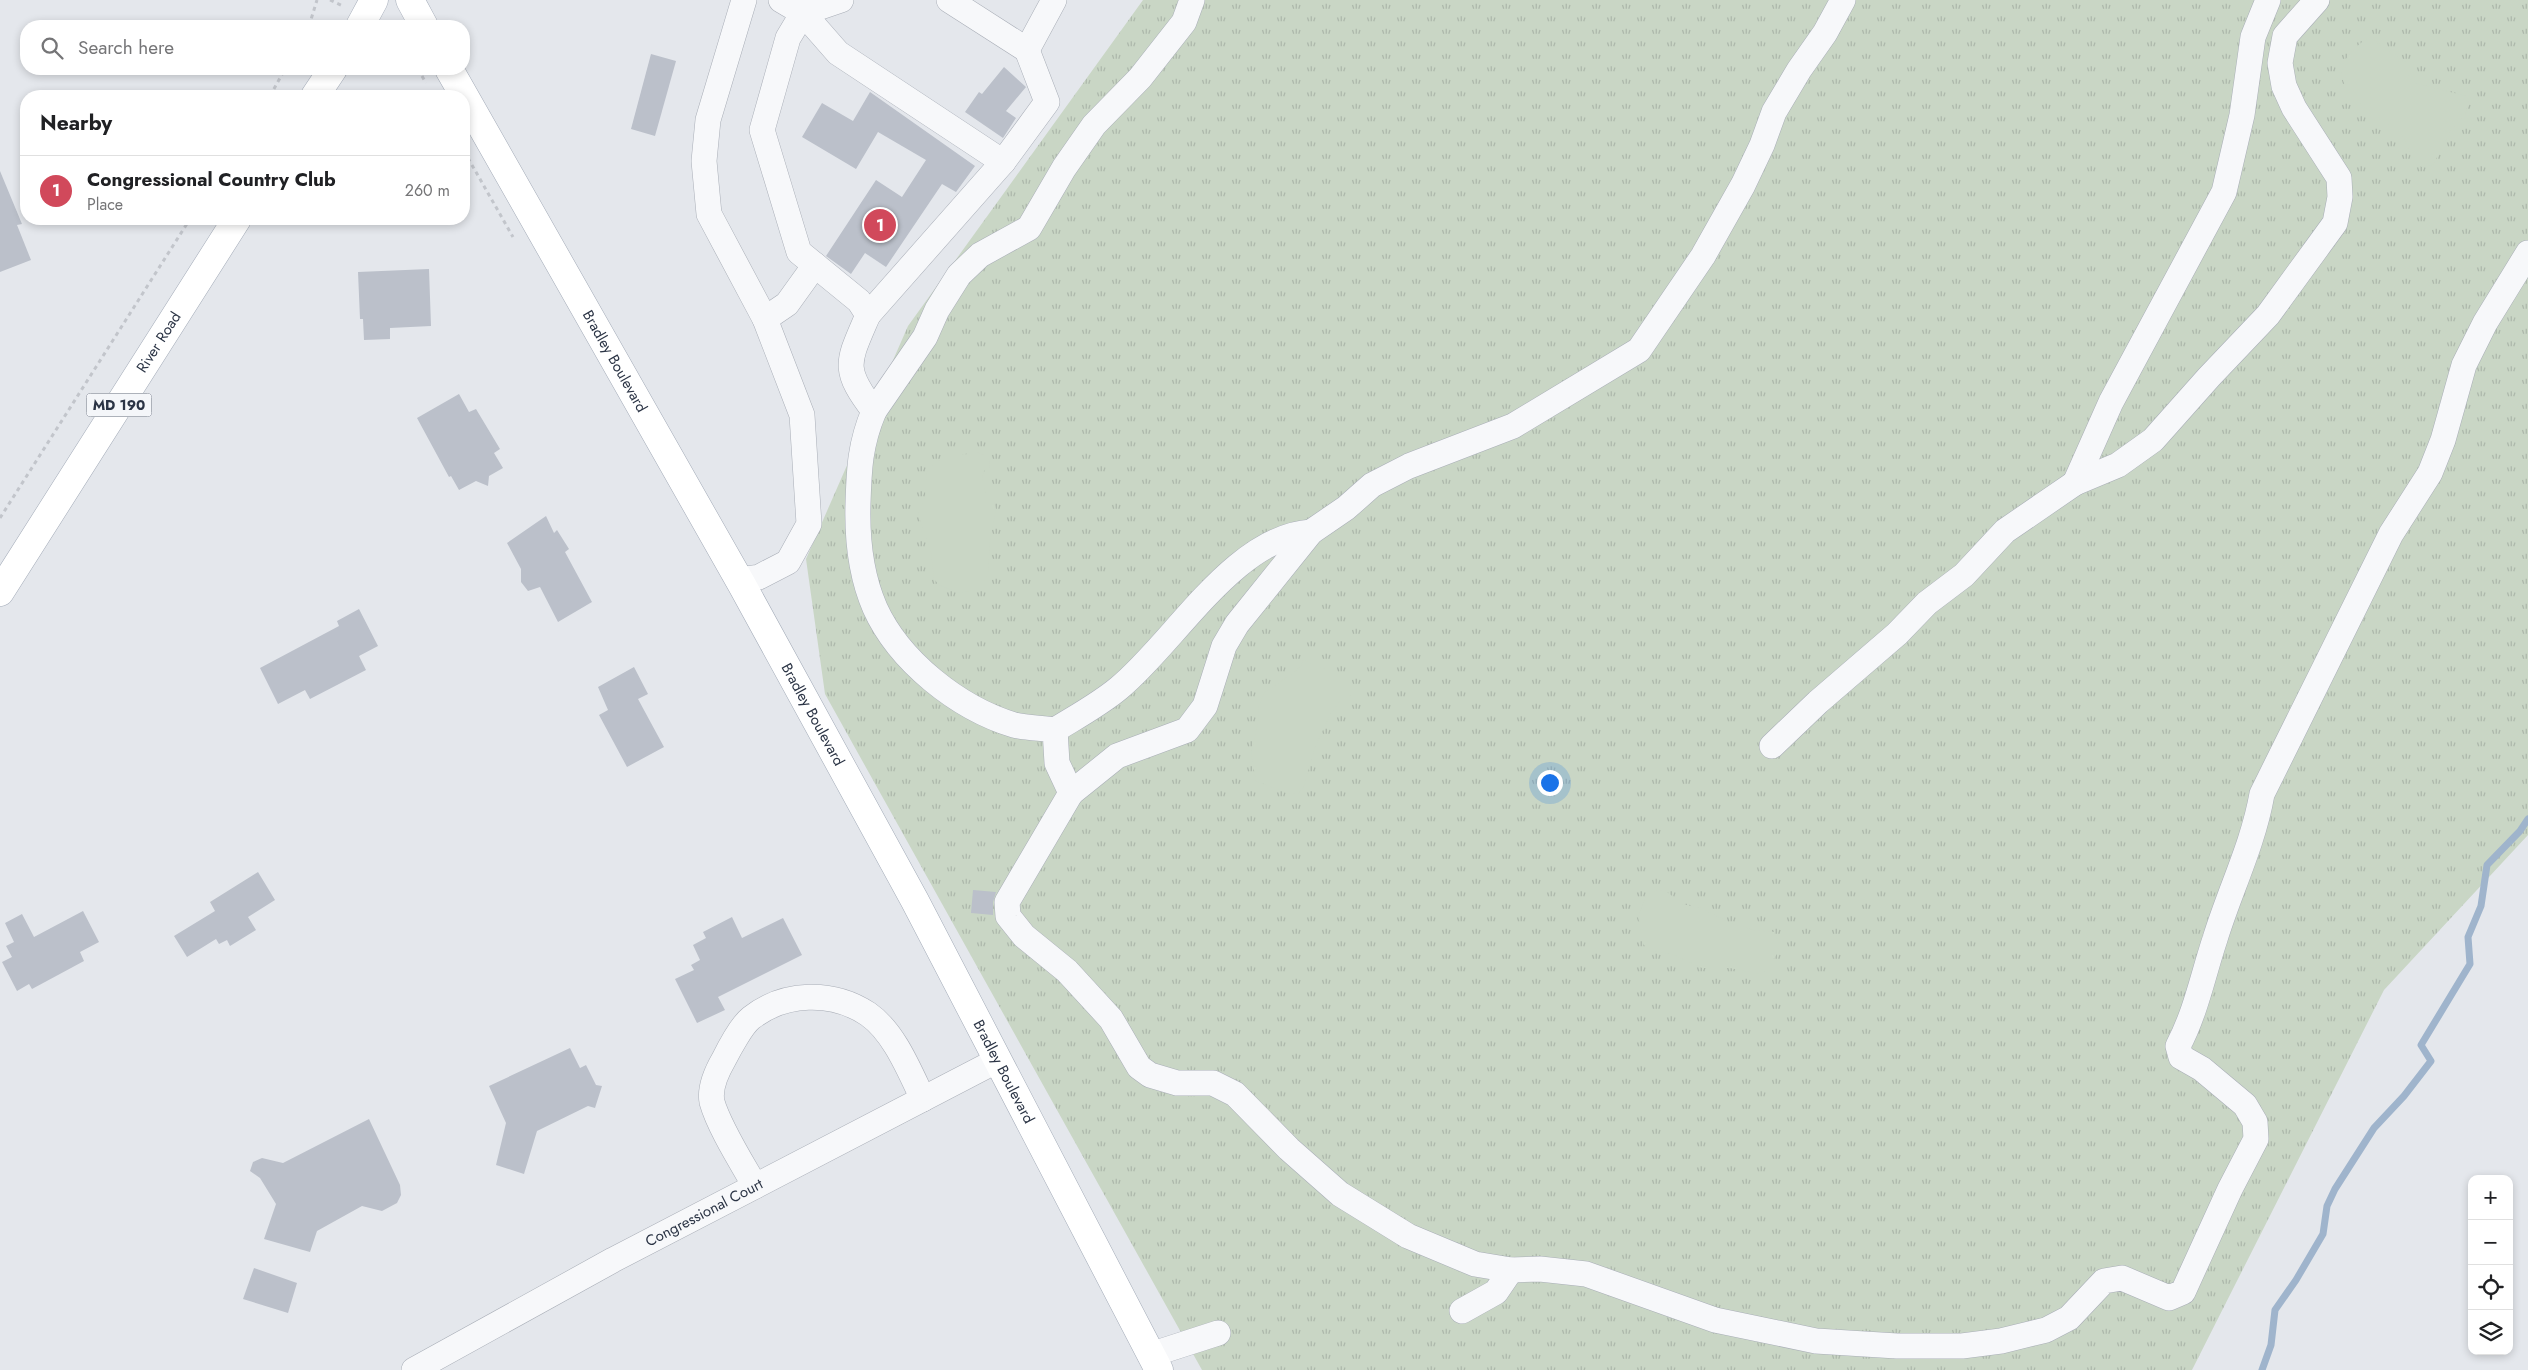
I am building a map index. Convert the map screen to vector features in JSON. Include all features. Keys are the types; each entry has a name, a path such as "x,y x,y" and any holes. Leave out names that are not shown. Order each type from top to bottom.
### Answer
{"main road":[{"path":"363,20 374,0"},
{"path":"410,0 421,20"},
{"path":"319,90 328,75"},
{"name":"Bradley Boulevard","path":"452,75 461,90"},
{"name":"Bradley Boulevard","path":"470,106 738,580 915,901 996,1061 1154,1362"},
{"name":"River Road","path":"0,592 233,225"}],"street":[{"path":"738,580 759,577 788,562 809,524 802,415 765,319 709,214 704,162 708,120 744,0"},
{"path":"781,0 803,13 838,54 1003,162"},
{"path":"841,0 803,13 788,38 762,130 799,252 859,301 868,315"},
{"path":"874,411 857,389 850,373 851,354 868,315 1003,162 1047,102 1028,50 949,0"},
{"path":"1028,50 1054,0"},
{"path":"1192,0 1184,22 1140,78 1094,124 1064,168 1029,228 980,255 959,275 937,310 925,337 874,411 864,436 859,466 857,530 865,579 875,608 884,625 912,663 948,691 976,709 1014,725 1055,730 1119,689 1227,576 1260,549 1297,533 1311,532"},
{"path":"1844,0 1774,112 1743,185 1703,256 1639,350 1513,426 1409,466 1372,485 1346,508 1311,532 1237,624 1224,646 1205,706 1187,730 1117,756 1071,793 1007,902 1008,916 1024,936 1067,972 1110,1019 1139,1067 1150,1075 1177,1083 1213,1083 1235,1094 1289,1149 1340,1194 1408,1236 1475,1264 1511,1270 1540,1269 1586,1274 1715,1320 1816,1341 1897,1346 1962,1346 2001,1341 2046,1330 2069,1318 2104,1281 2122,1278 2169,1298 2184,1292 2230,1189 2256,1138 2255,1122 2245,1105 2202,1069 2181,1057 2178,1046 2196,1007 2215,938 2257,821 2262,794 2390,534 2430,473 2443,440 2464,365 2485,323 2528,253"},
{"path":"2075,483 2111,402 2224,192 2242,115 2253,37 2268,0"},
{"path":"1772,746 1818,702 1897,634 1927,603 1964,575 2006,531 2075,483 2118,465 2153,440 2268,315 2335,223 2340,197 2339,178 2294,108 2284,86 2280,63 2285,36 2317,0"},
{"path":"765,319 787,304 815,265"},
{"path":"1055,730 1057,763 1071,793"},
{"path":"755,1186 736,1152 712,1101 714,1078 726,1053 750,1019 781,1002 816,995 844,1002 868,1014 887,1034 906,1064 923,1099"},
{"name":"Congressional Court","path":"414,1370 613,1260 996,1061"},
{"path":"1462,1311 1496,1292 1511,1270"},
{"path":"1154,1362 1218,1333"}],"path":[{"path":"311,20 317,0"},
{"path":"274,90 282,75"},
{"path":"470,161 516,240"},
{"path":"0,518 186,225"}],"green space":[{"path":"1143,0 2528,0 2528,835 2384,990 2192,1370 1202,1370 825,694 806,559 908,326"},
{"path":"2369,37 2407,63 2407,74 2415,83 2466,96 2469,101 2465,115 2451,130 2433,165 2422,167 2413,162 2400,133 2360,103 2345,85 2342,75 2343,66 2356,47"},
{"path":"977,452 984,455 990,461 989,468 984,471 982,478 985,491 994,502 996,509 990,540 988,574 983,583 975,590 959,593 939,585 934,579 931,552 918,514 925,497 927,472 933,465 947,455"},
{"path":"1303,660 1325,669 1351,695 1341,700 1331,713 1315,747 1304,786 1299,793 1289,794 1256,781 1251,754 1258,722 1259,706 1264,693 1293,673 1301,666"},
{"path":"1656,890 1666,891 1682,904 1701,908 1730,923 1754,930 1774,932 1779,944 1777,954 1764,973 1758,974 1730,968 1702,968 1672,954 1652,951 1644,945 1638,917 1646,896"}],"building":[{"path":"651,54 676,61 655,136 631,129"},
{"path":"1004,67 1026,87 1006,111 1016,118 1003,138 965,112 979,92 982,94"},
{"path":"870,92 975,166 956,192 942,184 886,267 865,253 851,274 826,256 876,180 902,197 926,160 878,132 856,169 802,137 822,103 853,121"},
{"path":"0,171 20,219 20,224 17,225 31,260 0,272"},
{"path":"429,269 431,326 390,328 390,339 364,340 363,319 360,319 358,272"},
{"path":"459,394 469,412 476,409 500,449 494,453 503,468 489,476 488,486 476,481 459,490 451,476 449,477 417,418"},
{"path":"546,516 554,533 557,530 569,549 565,552 592,602 558,622 540,587 528,591 521,582 521,569 507,543"},
{"path":"359,609 378,646 359,656 366,670 310,699 305,690 278,704 260,668 339,626 337,621"},
{"path":"634,667 648,694 638,699 664,747 627,767 599,715 608,710 598,687"},
{"path":"258,872 275,900 248,917 256,930 230,946 227,940 219,944 216,939 187,957 174,936 215,911 210,902"},
{"path":"973,890 996,892 993,902 993,915 971,913"},
{"path":"83,911 99,942 80,952 84,961 32,989 29,984 17,991 2,962 12,957 6,946 14,942 5,923 22,914 34,937"},
{"path":"732,917 742,938 783,918 802,955 718,997 725,1010 697,1023 675,979 694,970 691,965 700,960 693,945 706,938 703,932"},
{"path":"570,1048 580,1068 586,1065 596,1085 602,1086 595,1108 588,1106 537,1131 524,1174 496,1165 506,1123 489,1086"},
{"path":"369,1119 400,1185 401,1195 397,1203 382,1211 362,1206 317,1231 310,1252 264,1239 276,1204 260,1178 250,1171 253,1162 262,1158 283,1163"},
{"path":"254,1268 297,1283 288,1313 243,1299"}],"waterway":[{"path":"2262,1370 2271,1345 2275,1310 2296,1280 2323,1234 2327,1206 2335,1189 2374,1128 2404,1096 2431,1061 2421,1045 2470,964 2468,937 2481,906 2487,865 2520,831 2528,819"}],"place":[{"name":"Congressional Country Club","path":"880,225"}]}
